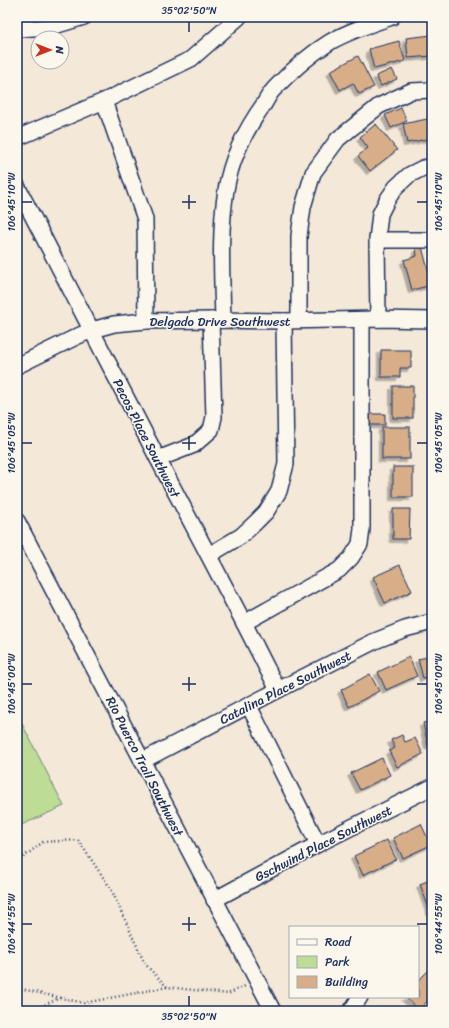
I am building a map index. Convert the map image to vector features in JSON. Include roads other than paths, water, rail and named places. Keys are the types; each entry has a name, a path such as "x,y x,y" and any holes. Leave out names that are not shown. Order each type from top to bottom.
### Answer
{"street":[{"path":"17,29 51,27 84,17"},
{"path":"17,138 104,101 191,60 239,17"},
{"path":"158,459 194,445 211,430 214,417 221,237 226,189 231,168 241,143 255,116 274,90 304,60 331,42 363,27 392,17"},
{"path":"299,320 299,236 303,207 313,173 338,139 379,106 411,91 432,90"},
{"path":"104,101 145,219 146,321"},
{"path":"378,319 377,240 380,214 396,187 409,175 423,168 432,166"},
{"name":"Pecos Place Southwest","path":"17,186 278,690"},
{"path":"377,240 432,240"},
{"name":"Delgado Drive Southwest","path":"18,364 92,330 114,324 146,321 217,320 432,320"},
{"path":"244,623 339,570 351,558 360,544 362,529 362,320"},
{"path":"209,555 241,536 266,512 278,491 286,464 284,321"},
{"name":"Rio Puerco Trail Southwest","path":"17,521 273,1011"},
{"name":"Catalina Place Southwest","path":"142,761 375,641 405,629 432,622"},
{"path":"249,706 318,844"},
{"name":"Gschwind Place Southwest","path":"214,900 318,844 432,787"},
{"path":"351,1011 359,998"}]}
